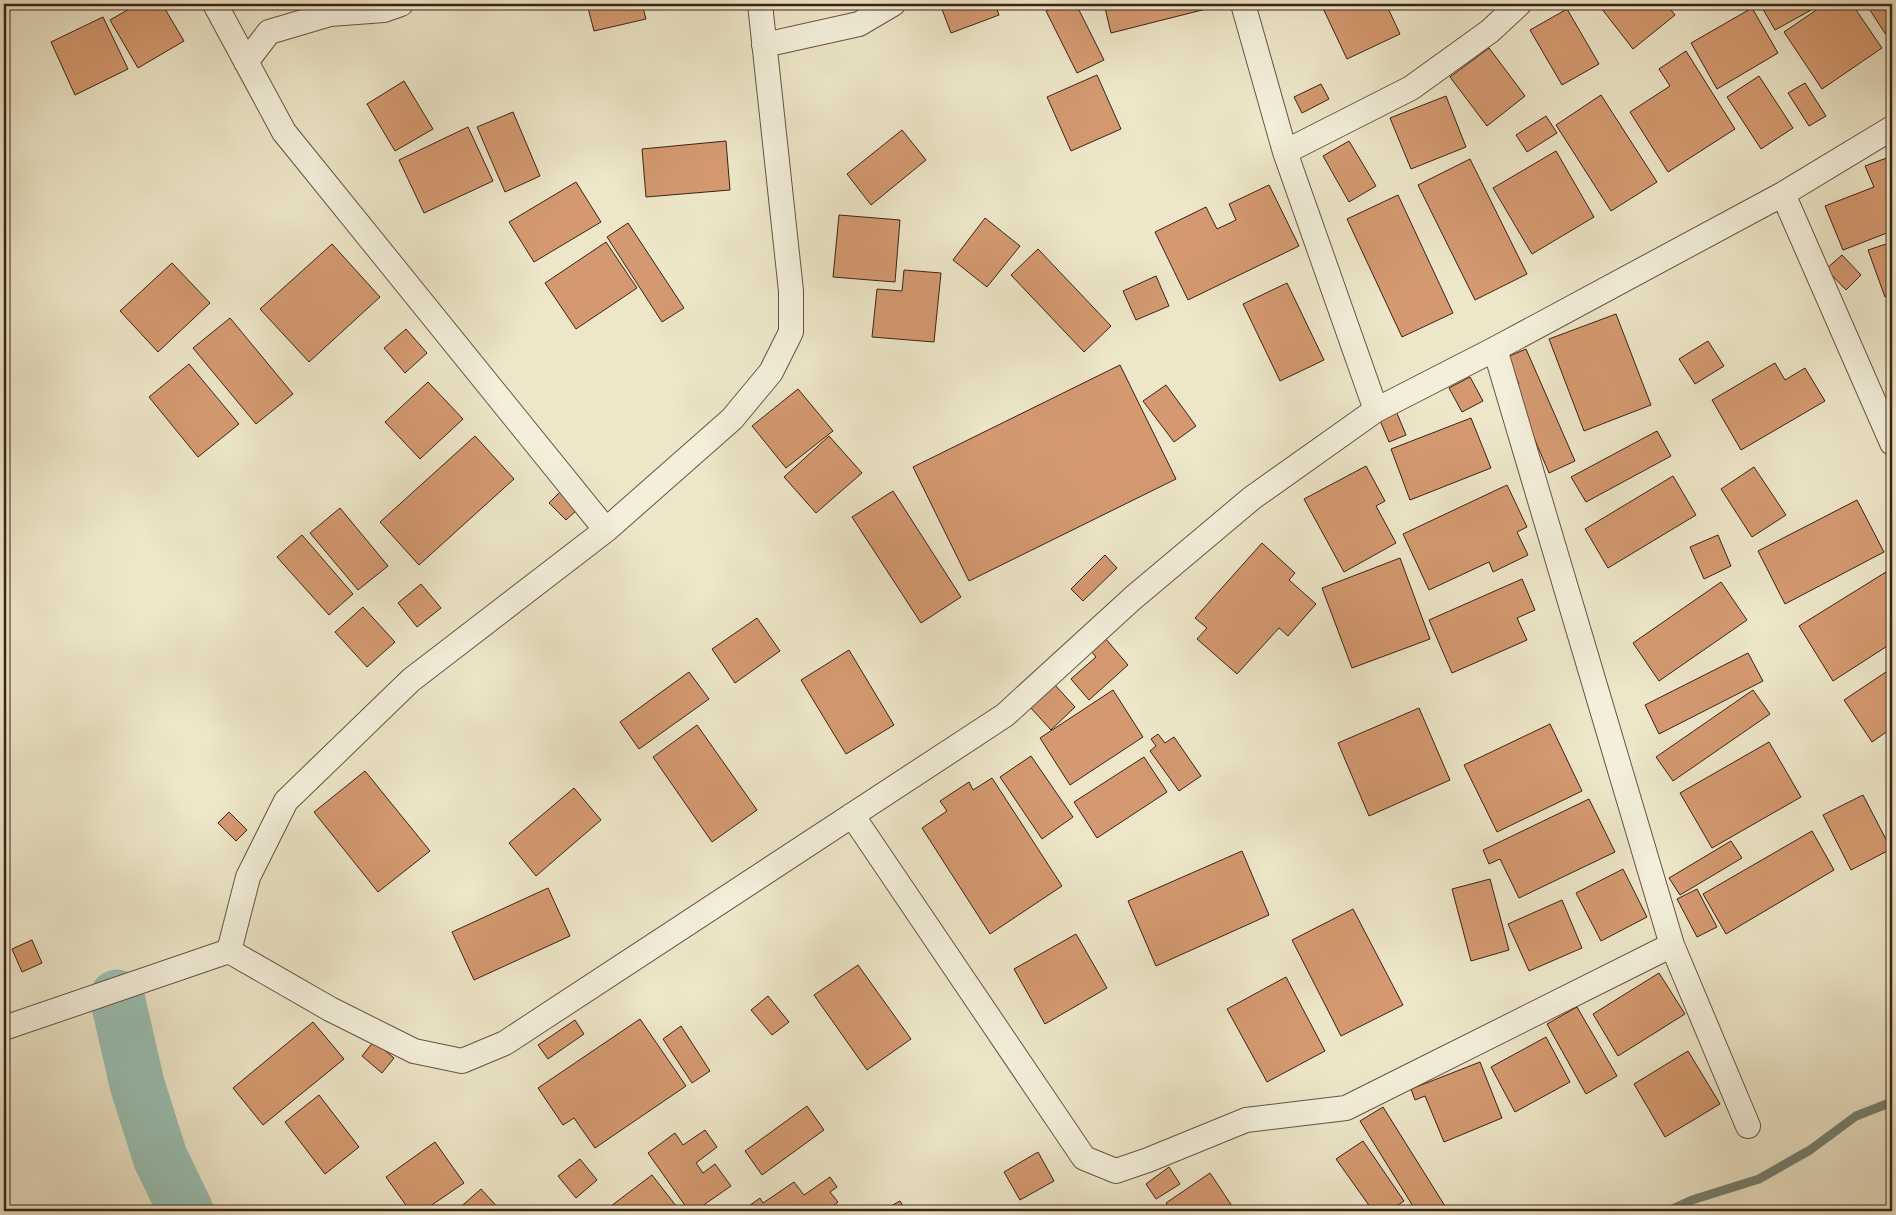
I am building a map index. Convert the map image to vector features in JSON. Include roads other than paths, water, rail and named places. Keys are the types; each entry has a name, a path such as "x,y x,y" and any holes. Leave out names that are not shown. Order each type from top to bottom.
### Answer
{"street":[{"path":"215,4 284,132 606,530"},
{"path":"246,62 269,32 330,14 384,10 401,4"},
{"path":"229,951 248,877 286,801 411,680 606,530 732,419 771,372 791,332 791,291 760,4"},
{"path":"764,45 860,24 893,4"},
{"path":"1243,4 1285,152 1376,410"},
{"path":"1285,152 1412,88 1490,31 1519,4"},
{"path":"4,1028 229,951 330,1009 414,1051 462,1061 505,1043 1005,715 1133,598 1252,498 1376,410 1495,349 1783,194 1892,128"},
{"path":"1783,194 1891,438"},
{"path":"1495,349 1672,945 1748,1126"},
{"path":"852,815 1084,1158 1116,1171 1246,1120 1346,1108 1672,945"}],"waterway":[{"path":"117,997 137,1084 160,1157 186,1211"},
{"path":"1668,1211 1692,1200 1759,1179 1810,1150 1856,1116 1892,1102"}]}
